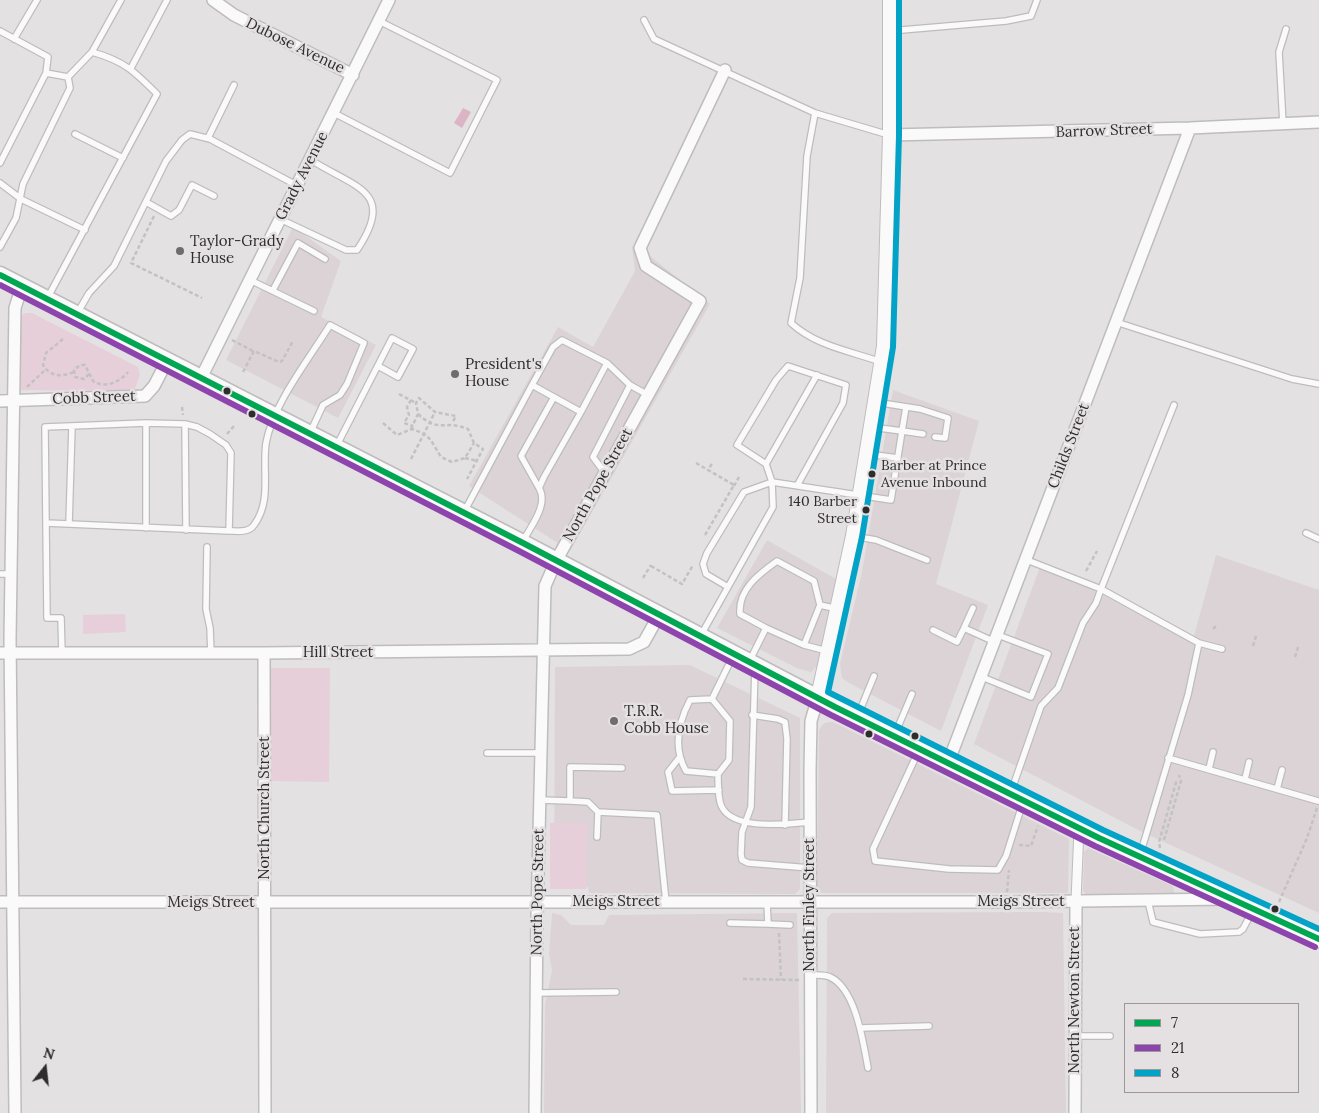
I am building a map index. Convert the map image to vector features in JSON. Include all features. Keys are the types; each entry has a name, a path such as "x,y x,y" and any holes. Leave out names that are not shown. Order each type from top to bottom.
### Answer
{"main road":[{"path":"0,275 464,513 857,718 1078,828 1319,939"}],"street":[{"name":"Dubose Avenue","path":"213,0 234,15 353,75"},
{"name":"Grady Avenue","path":"201,378 389,0"},
{"path":"818,697 839,609 861,495 884,346 890,135 890,0"},
{"name":"North Pope Street","path":"536,1113 537,902 545,586 556,561 700,301 646,266 640,248 725,70"},
{"name":"Barrow Street","path":"890,135 1190,128 1319,122"},
{"name":"Childs Street","path":"948,763 1027,560 1190,128"},
{"path":"15,1113 13,902 5,653 5,574 15,308 22,286"},
{"name":"Cobb Street","path":"0,401 145,396 154,386 167,361"},
{"name":"Hill Street","path":"5,653 543,652 636,648 644,642 660,615"},
{"name":"North Church Street","path":"264,653 265,1113"},
{"name":"North Finley Street","path":"811,1113 811,721 818,697"},
{"name":"North Newton Street","path":"1075,1113 1078,828"},
{"name":"Meigs Street","path":"0,902 1076,902 1233,899"}],"lane":[{"path":"14,39 37,0"},
{"path":"68,77 92,52 121,0"},
{"path":"131,68 166,0"},
{"path":"890,31 1006,21 1031,16 1037,0"},
{"path":"644,20 654,39 678,52 725,70 814,113 890,135"},
{"path":"334,113 450,173 497,80 379,21"},
{"path":"1283,124 1279,52 1286,29"},
{"path":"0,31 48,57 46,73 0,163"},
{"path":"47,299 157,94 131,68 110,57 92,52"},
{"path":"46,73 68,77"},
{"path":"0,247 16,218 23,184 70,88 68,77"},
{"path":"208,138 234,85"},
{"path":"814,113 806,156 800,278 791,323 800,332 837,349 881,362"},
{"path":"75,134 123,158"},
{"path":"77,314 88,293 114,266 166,161 182,140 190,134 208,138 298,186"},
{"path":"280,219 346,250 357,250 370,232 374,215 372,204 366,192 311,160"},
{"path":"0,183 21,199 85,230"},
{"path":"146,202 171,216 179,210 192,185 214,196"},
{"path":"273,290 298,243 325,259"},
{"path":"250,280 314,312"},
{"path":"1116,322 1292,379 1319,384"},
{"path":"46,523 186,530 250,530 254,526 262,508 265,495 266,443 276,416 330,325 364,343 347,384 340,395 323,405 309,434"},
{"path":"336,447 392,338 413,349 398,377 378,366"},
{"path":"464,513 553,347 562,340 607,363 630,385 648,395"},
{"path":"539,488 607,363"},
{"path":"700,637 772,507 772,482 766,464 737,445 776,380 788,366 846,385 843,403 798,484"},
{"path":"766,464 817,375"},
{"path":"532,385 581,412"},
{"path":"605,473 594,457 630,385"},
{"path":"522,543 542,504 543,494 521,456 554,397"},
{"path":"875,402 906,407 948,418 945,438 935,436"},
{"path":"920,748 873,849 875,861 949,870 998,870 1006,856 1017,797 1041,706 1058,688 1083,622 1096,603 1174,405"},
{"path":"728,587 706,574 703,567 705,559 741,495 744,492 772,482 798,484 891,500 906,407"},
{"path":"62,654 61,618 47,618 45,427 146,423 196,426 226,445 231,453 229,531"},
{"path":"146,423 146,528"},
{"path":"185,424 186,530"},
{"path":"69,524 72,426"},
{"path":"871,427 923,434"},
{"path":"867,454 898,458"},
{"path":"1306,533 1319,539"},
{"path":"853,536 876,540 927,560"},
{"path":"207,547 206,609 210,628 211,653"},
{"path":"1027,560 1101,589 1199,643 1222,649"},
{"path":"804,645 820,605 814,581 777,561 753,579 739,604 740,614 804,645 829,651"},
{"path":"820,605 839,609"},
{"path":"933,630 958,642 973,608"},
{"path":"718,774 686,771 679,758 680,719 690,700 712,699 746,660 766,628"},
{"path":"964,628 1048,654 1031,697 982,677"},
{"path":"1139,857 1188,695 1199,643"},
{"path":"746,660 752,716 751,807 742,832 742,860 810,868"},
{"path":"857,718 874,676"},
{"path":"894,736 912,694"},
{"path":"712,699 730,721 729,760 718,774 720,803 726,812 746,823 785,825 810,822"},
{"path":"752,716 778,718 784,722 787,739 785,825"},
{"path":"1209,769 1214,752"},
{"path":"487,753 541,753"},
{"path":"679,758 668,772 672,790 719,790"},
{"path":"1168,758 1318,801"},
{"path":"1245,780 1249,762"},
{"path":"570,801 570,767 622,768"},
{"path":"1277,788 1282,770"},
{"path":"540,800 588,802 598,812 657,815 666,902"},
{"path":"597,837 598,812"},
{"path":"1148,901 1153,922 1200,934 1239,932 1243,929 1254,909"},
{"path":"767,902 768,924"},
{"path":"730,923 790,924"},
{"path":"810,977 830,977 844,988 860,1028 868,1068"},
{"path":"537,993 616,992"},
{"path":"860,1028 928,1026"},
{"path":"1075,1036 1110,1036"}],"path":[{"path":"158,208 131,263 202,298"},
{"path":"63,339 46,353 43,361 46,369 60,376 74,372"},
{"path":"232,340 279,362 282,361 292,341"},
{"path":"243,372 254,351"},
{"path":"89,374 84,380 80,380 75,377 74,372 77,366 82,365 88,369 89,374 96,383 109,384 120,380 128,372"},
{"path":"23,392 46,369"},
{"path":"399,394 416,403"},
{"path":"383,423 397,434 412,428 418,415 416,403 419,398 435,412 456,416 452,423"},
{"path":"411,400 407,407 409,415 404,423 434,441 440,457 457,462 465,458 474,443"},
{"path":"182,407 183,417"},
{"path":"411,459 435,412"},
{"path":"409,415 418,415 429,423 438,426 452,423 468,429 474,443 483,449 467,479"},
{"path":"224,436 234,426"},
{"path":"465,458 477,461"},
{"path":"708,470 713,462"},
{"path":"696,463 734,486"},
{"path":"706,535 739,477"},
{"path":"1086,571 1097,550"},
{"path":"643,578 651,566 682,584 693,565"},
{"path":"1253,646 1256,636"},
{"path":"1295,657 1298,647"},
{"path":"1164,840 1181,781 1179,775"},
{"path":"1160,848 1159,842 1177,779"},
{"path":"1279,902 1307,838 1318,801"},
{"path":"1017,845 1031,846 1038,826"},
{"path":"1006,896 1012,863"},
{"path":"778,924 781,981"},
{"path":"743,979 773,978 773,981 781,981 810,977"}],"shaded area":[{"path":"463,108 471,112 462,128 454,123"},
{"path":"293,227 341,261 321,317 376,345 338,418 226,360"},
{"path":"632,246 650,256 710,304 570,551 469,486 558,327 593,347 635,271"},
{"path":"32,313 138,367 140,375 134,391 21,390 20,321 22,315"},
{"path":"893,390 979,421 936,584 988,605 941,731 849,683 842,678 840,664 862,572"},
{"path":"767,540 836,579 817,666 811,672 799,669 717,628"},
{"path":"1216,555 1319,590 1319,913 1140,831 974,744 1040,567 1081,583 1192,643"},
{"path":"125,614 126,632 83,634 83,615"},
{"path":"690,665 800,718 800,889 795,894 589,893 588,887 554,889 555,667"},
{"path":"270,668 330,668 329,782 270,781"},
{"path":"833,722 1069,839 1068,893 821,893 817,888 819,730 823,724"},
{"path":"550,823 587,823 586,889 550,889"},
{"path":"1088,848 1173,886 1174,893 1171,895 1087,895 1083,891 1084,852"},
{"path":"552,913 561,915 571,925 604,925 609,915 797,913 801,1113 544,1113 545,1005 552,970 549,954"},
{"path":"832,913 1063,913 1066,1113 826,1113 827,918"}],"transit line":[{"name":"8","path":"899,0 899,135 893,347 862,537 828,692 1103,830 1319,929"},
{"name":"7","path":"0,275 523,543 835,707 1099,838 1319,939"},
{"name":"21","path":"0,285 519,551 831,715 1095,846 1315,947"}],"place":[{"name":"Taylor-Grady House","path":"180,251"},
{"name":"President's House","path":"455,374"},
{"name":"Barber at Prince Avenue Inbound","path":"872,474"},
{"name":"140 Barber Street","path":"866,510"},
{"name":"T.R.R. Cobb House","path":"614,721"}]}
